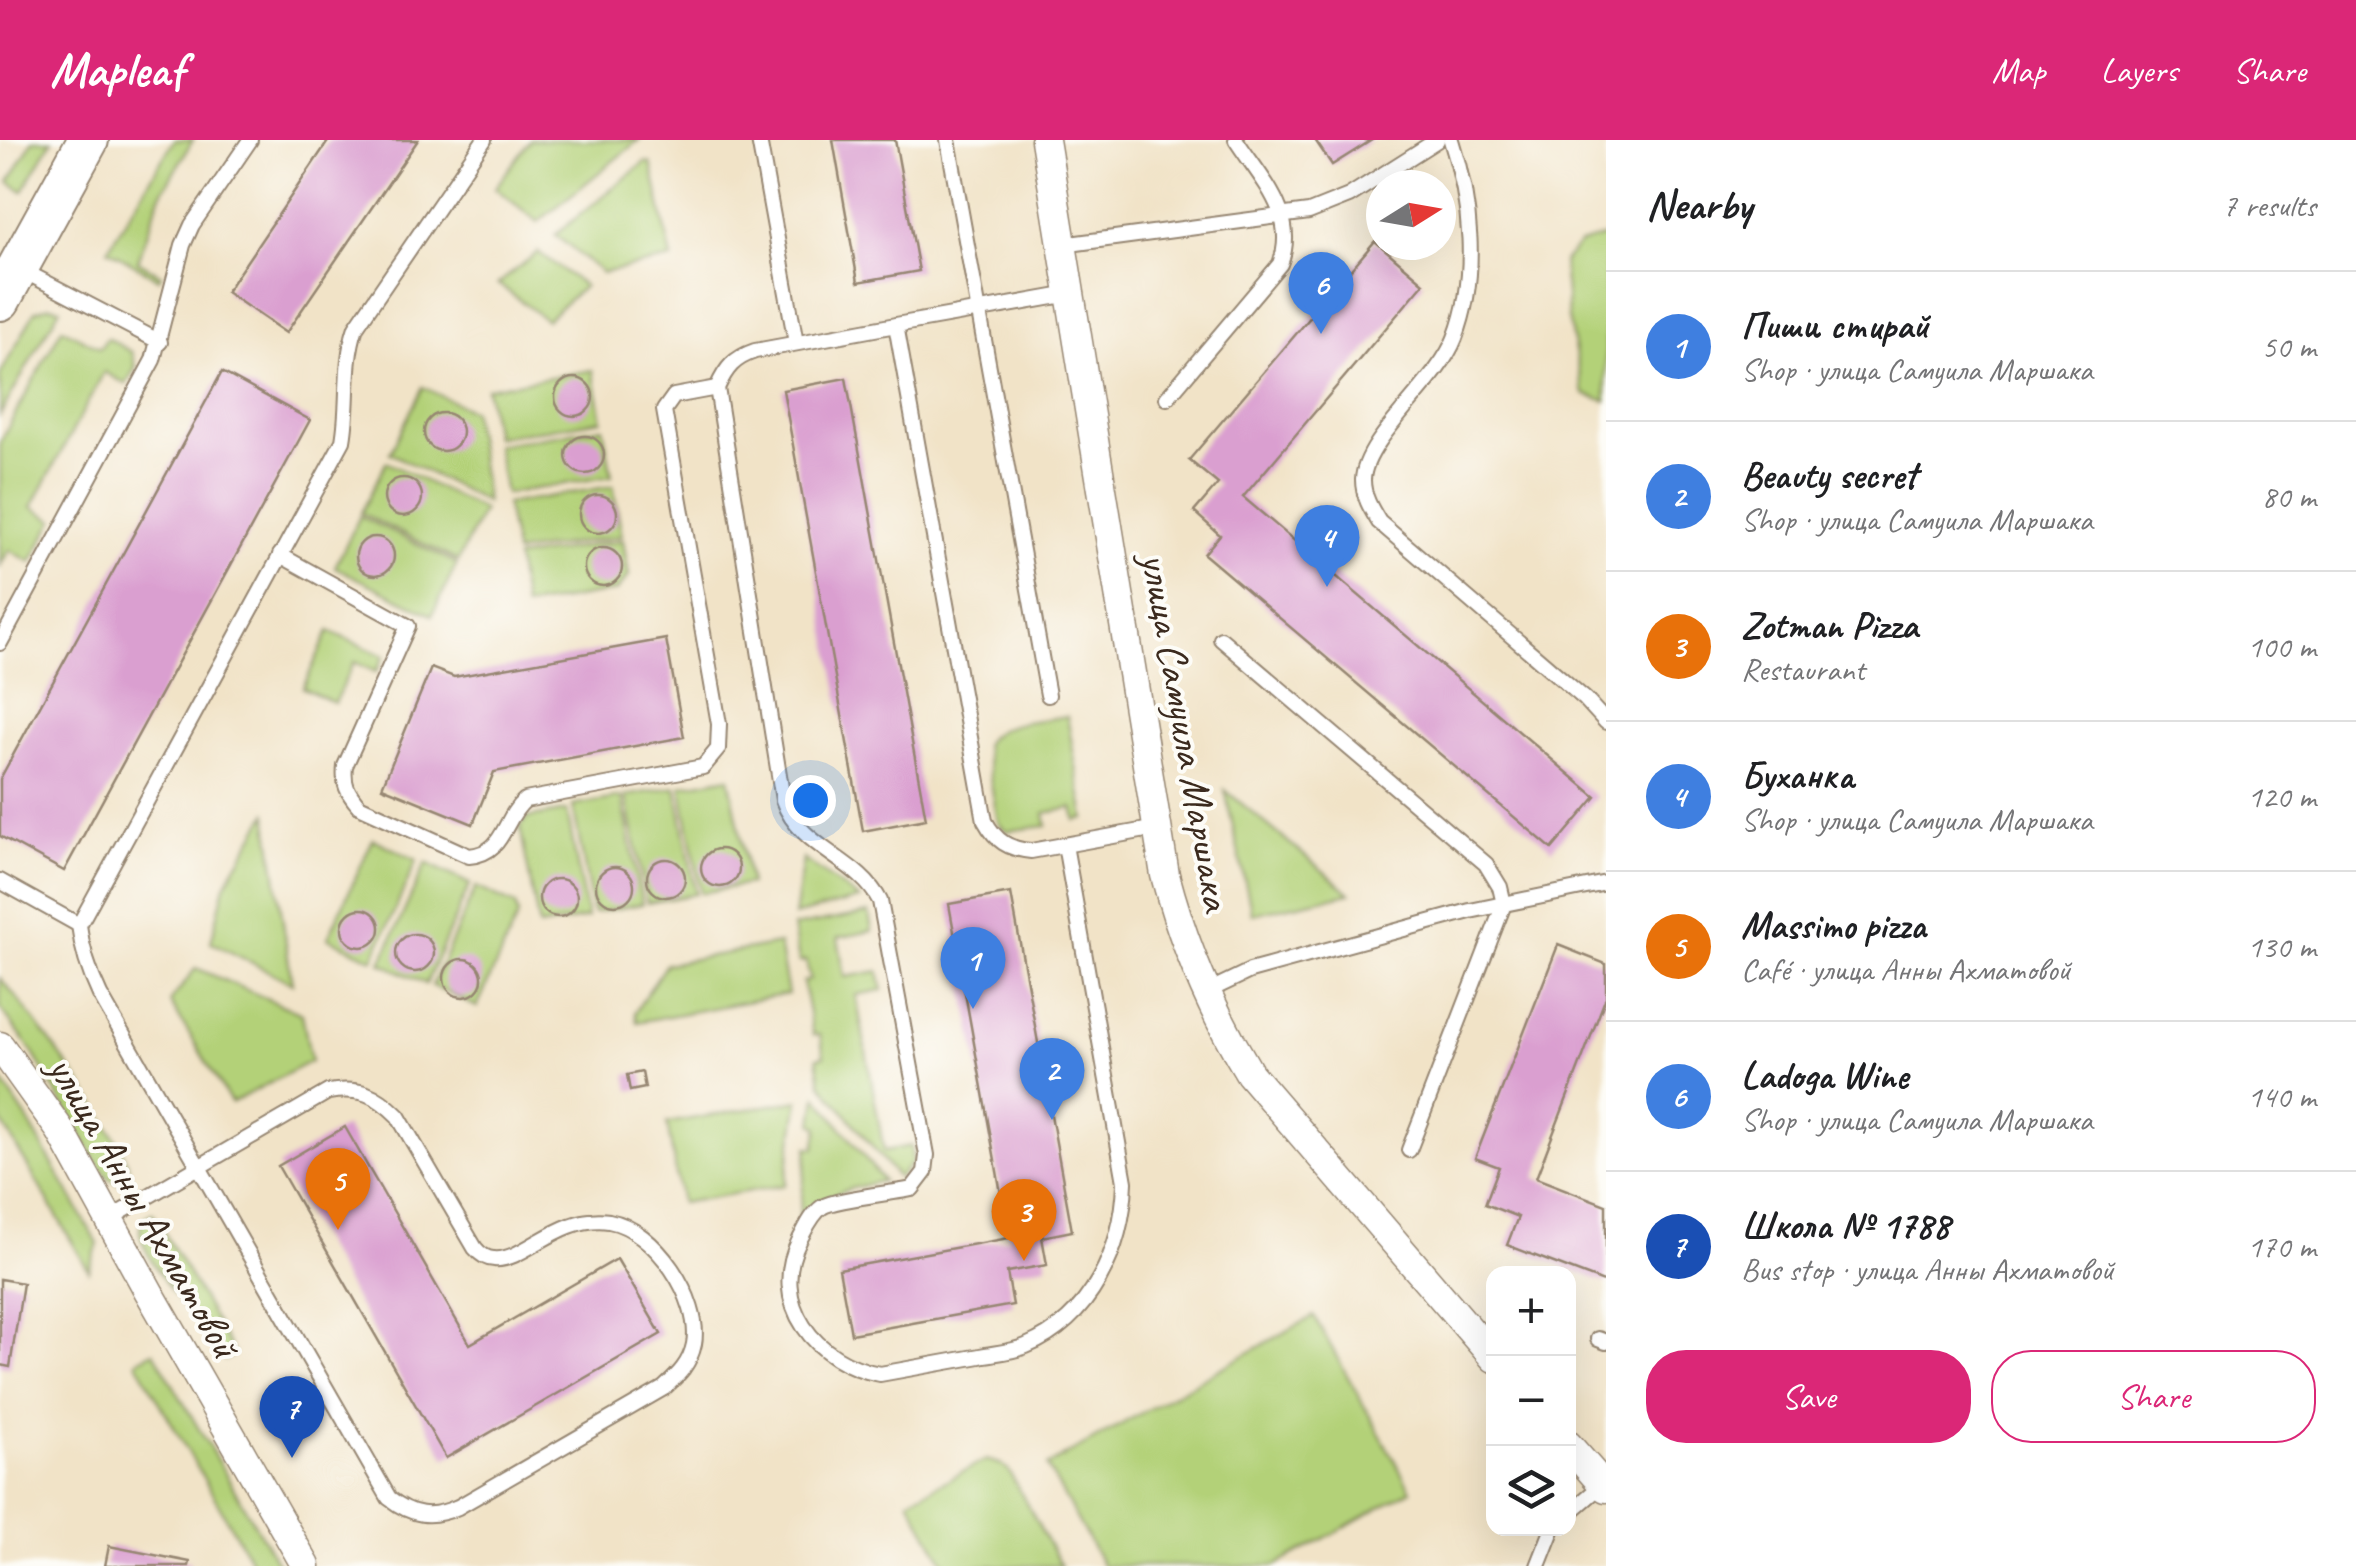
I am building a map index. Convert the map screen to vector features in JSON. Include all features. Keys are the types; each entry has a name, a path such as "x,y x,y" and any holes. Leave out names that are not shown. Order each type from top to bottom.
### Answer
{"street":[{"path":"9,284 88,140"},
{"name":"улица Самуила Маршака","path":"1045,140 1157,828 1177,921 1204,992 1250,1074 1492,1356"},
{"name":"улица Анны Ахматовой","path":"0,1046 60,1130 306,1566"},
{"path":"1569,1446 1604,1486"}],"lane":[{"path":"0,643 146,376 160,342 187,234 250,140"},
{"path":"109,1218 198,1167 328,1092 366,1092 380,1098 398,1116 475,1248 486,1257 503,1258 564,1227 585,1221 606,1221 641,1234 657,1247 688,1302 694,1321 690,1357 682,1373 664,1388 458,1507 443,1514 415,1514 389,1498 198,1167 95,984 84,957 79,925 342,441 347,420 347,356 356,328 484,140"},
{"path":"759,140 796,343"},
{"path":"948,140 1048,695"},
{"path":"1167,398 1280,264 1288,236 1285,217 1236,140"},
{"path":"1062,245 1309,212 1350,196 1437,140"},
{"path":"1451,140 1463,176 1470,229 1462,314 1442,366 1370,454 1363,483 1368,505 1380,522 1585,699 1606,722"},
{"path":"9,284 160,342"},
{"path":"1064,845 1125,1182 1120,1226 1110,1260 1074,1313 1048,1336 1022,1348 880,1374 857,1370 820,1348 800,1321 791,1276 796,1246 808,1222 824,1205 912,1189 926,1172 926,1155 880,902 869,885 800,831 783,800 717,388 725,369 740,356 1070,294"},
{"path":"896,325 985,821 1002,843 1014,849 1031,850 1157,828"},
{"path":"280,556 408,626 345,766 347,792 358,806 470,856 478,856 501,840 525,800 703,767 718,750 719,724 664,410 674,396 717,388"},
{"path":"1221,639 1486,864 1500,887 1504,904 1409,1150"},
{"path":"0,882 79,925"},
{"path":"1204,992 1250,971 1504,904 1606,883"},
{"path":"1576,1508 1604,1486"},
{"path":"1538,1566 1550,1536"}],"green space":[{"path":"33,140 52,140 23,191 9,182"},
{"path":"174,140 193,140 160,196 138,261 161,275 159,279 108,249"},
{"path":"530,140 639,140 538,222 495,188"},
{"path":"645,162 651,163 672,259 602,273 555,235"},
{"path":"1606,236 1606,401 1584,394 1568,318 1563,262 1580,244"},
{"path":"538,252 584,286 546,320 498,284"},
{"path":"49,306 60,308 0,415 0,375 35,311"},
{"path":"62,328 100,348 107,338 132,352 136,367 126,384 104,372 32,507 54,520 31,562 9,550 0,566 0,442"},
{"path":"593,370 602,420 495,437 486,388"},
{"path":"423,387 472,411 486,502 390,453"},
{"path":"603,427 612,476 505,494 496,445"},
{"path":"386,462 483,510 458,561 361,513"},
{"path":"613,486 622,536 515,553 506,504"},
{"path":"360,516 457,564 432,615 335,567"},
{"path":"623,540 629,576 616,591 524,607 516,558"},
{"path":"329,631 384,656 376,672 354,662 334,703 303,688"},
{"path":"1067,716 1085,818 1076,820 1073,808 1045,813 1047,826 1006,831 998,823 984,745 1009,726"},
{"path":"729,777 750,884 701,893 681,786"},
{"path":"676,787 696,894 647,903 626,796"},
{"path":"1225,790 1344,888 1350,893 1252,914"},
{"path":"622,797 642,904 593,913 573,806"},
{"path":"567,811 587,918 539,927 520,827 527,818"},
{"path":"267,814 292,983 211,942 225,885"},
{"path":"373,839 417,860 373,959 328,938"},
{"path":"803,859 859,899 794,916"},
{"path":"426,863 470,884 426,984 381,963"},
{"path":"476,887 515,905 518,916 477,1007 432,986"},
{"path":"869,913 872,931 838,938 845,977 879,971 883,990 856,995 884,1151 911,1146 912,1163 898,1178 821,1083 817,1058 824,1056 820,1035 813,1035 803,982 810,980 806,961 799,962 793,927"},
{"path":"779,944 788,994 637,1022 635,1012 666,964"},
{"path":"196,968 302,1014 311,1061 231,1103 170,1002"},
{"path":"0,978 97,1109 127,1163 131,1180 120,1183 108,1178 95,1159 31,1050 0,1008"},
{"path":"0,1078 98,1244 89,1271 0,1119"},
{"path":"817,1096 883,1181 838,1193 799,1219 808,1147 815,1148 819,1127 813,1123"},
{"path":"799,1100 785,1185 681,1203 667,1123"},
{"path":"153,1213 234,1354 225,1360 162,1278 143,1244 141,1224"},
{"path":"1314,1316 1411,1490 1275,1566 1103,1566 1047,1466"},
{"path":"154,1352 279,1566 254,1566 136,1361"},
{"path":"986,1460 1008,1470 1061,1566 946,1566 909,1500"}],"building":[{"path":"329,140 418,140 286,333 226,292"},
{"path":"833,140 895,140 919,271 858,282"},
{"path":"1315,140 1372,140 1332,165"},
{"path":"1366,252 1366,260 1397,260 1424,283 1243,497 1596,797 1552,849 1204,554 1220,535 1194,512 1218,484 1189,460"},
{"path":"222,372 310,420 64,871 0,836 0,779"},
{"path":"574,378 587,384 593,397 587,410 574,416 561,410 555,397 561,384"},
{"path":"846,378 926,819 863,831 783,390"},
{"path":"443,413 456,419 462,432 456,445 443,451 430,445 424,432 430,419"},
{"path":"585,436 598,442 604,455 598,468 585,474 572,468 566,455 572,442"},
{"path":"403,478 416,484 422,497 416,510 403,516 390,510 384,497 390,484"},
{"path":"598,495 611,501 617,514 611,527 598,533 585,527 579,514 585,501"},
{"path":"375,537 388,543 394,556 388,569 375,575 362,569 356,556 362,543"},
{"path":"603,548 616,554 622,567 616,580 603,586 590,580 584,567 590,554"},
{"path":"666,639 684,737 494,772 473,824 382,787 431,668 454,677"},
{"path":"720,849 733,855 739,868 733,881 720,887 707,881 701,868 707,855"},
{"path":"666,859 679,865 685,878 679,891 666,897 653,891 647,878 653,865"},
{"path":"615,867 628,873 634,886 628,899 615,905 602,899 596,886 602,873"},
{"path":"558,879 571,885 577,898 571,911 558,917 545,911 539,898 545,885"},
{"path":"1011,893 1072,1231 1042,1237 1047,1265 1007,1272 1013,1305 851,1334 839,1269 1009,1238 949,904"},
{"path":"361,909 374,915 380,928 374,941 361,947 348,941 342,928 348,915"},
{"path":"415,934 428,940 434,953 428,966 415,972 402,966 396,953 402,940"},
{"path":"1558,945 1606,964 1606,997 1536,1178 1606,1205 1606,1283 1576,1271 1576,1266 1562,1266 1507,1245 1518,1217 1485,1204 1499,1167 1475,1158"},
{"path":"463,959 476,965 482,978 476,991 463,997 450,991 444,978 450,965"},
{"path":"642,1072 645,1088 630,1091 627,1075"},
{"path":"345,1127 470,1344 617,1259 661,1334 446,1458 278,1166"},
{"path":"0,1279 23,1283 10,1367 0,1365"},
{"path":"109,1546 190,1562 189,1566 105,1566"}],"place":[{"name":"Ladoga Wine","path":"1321,334"},
{"name":"Буханка","path":"1327,587"},
{"name":"Пиши стирай","path":"973,1009"},
{"name":"Beauty secret","path":"1052,1120"},
{"name":"Massimo pizza","path":"338,1230"},
{"name":"Zotman Pizza","path":"1024,1261"},
{"name":"Школа № 1788","path":"292,1458"}]}
